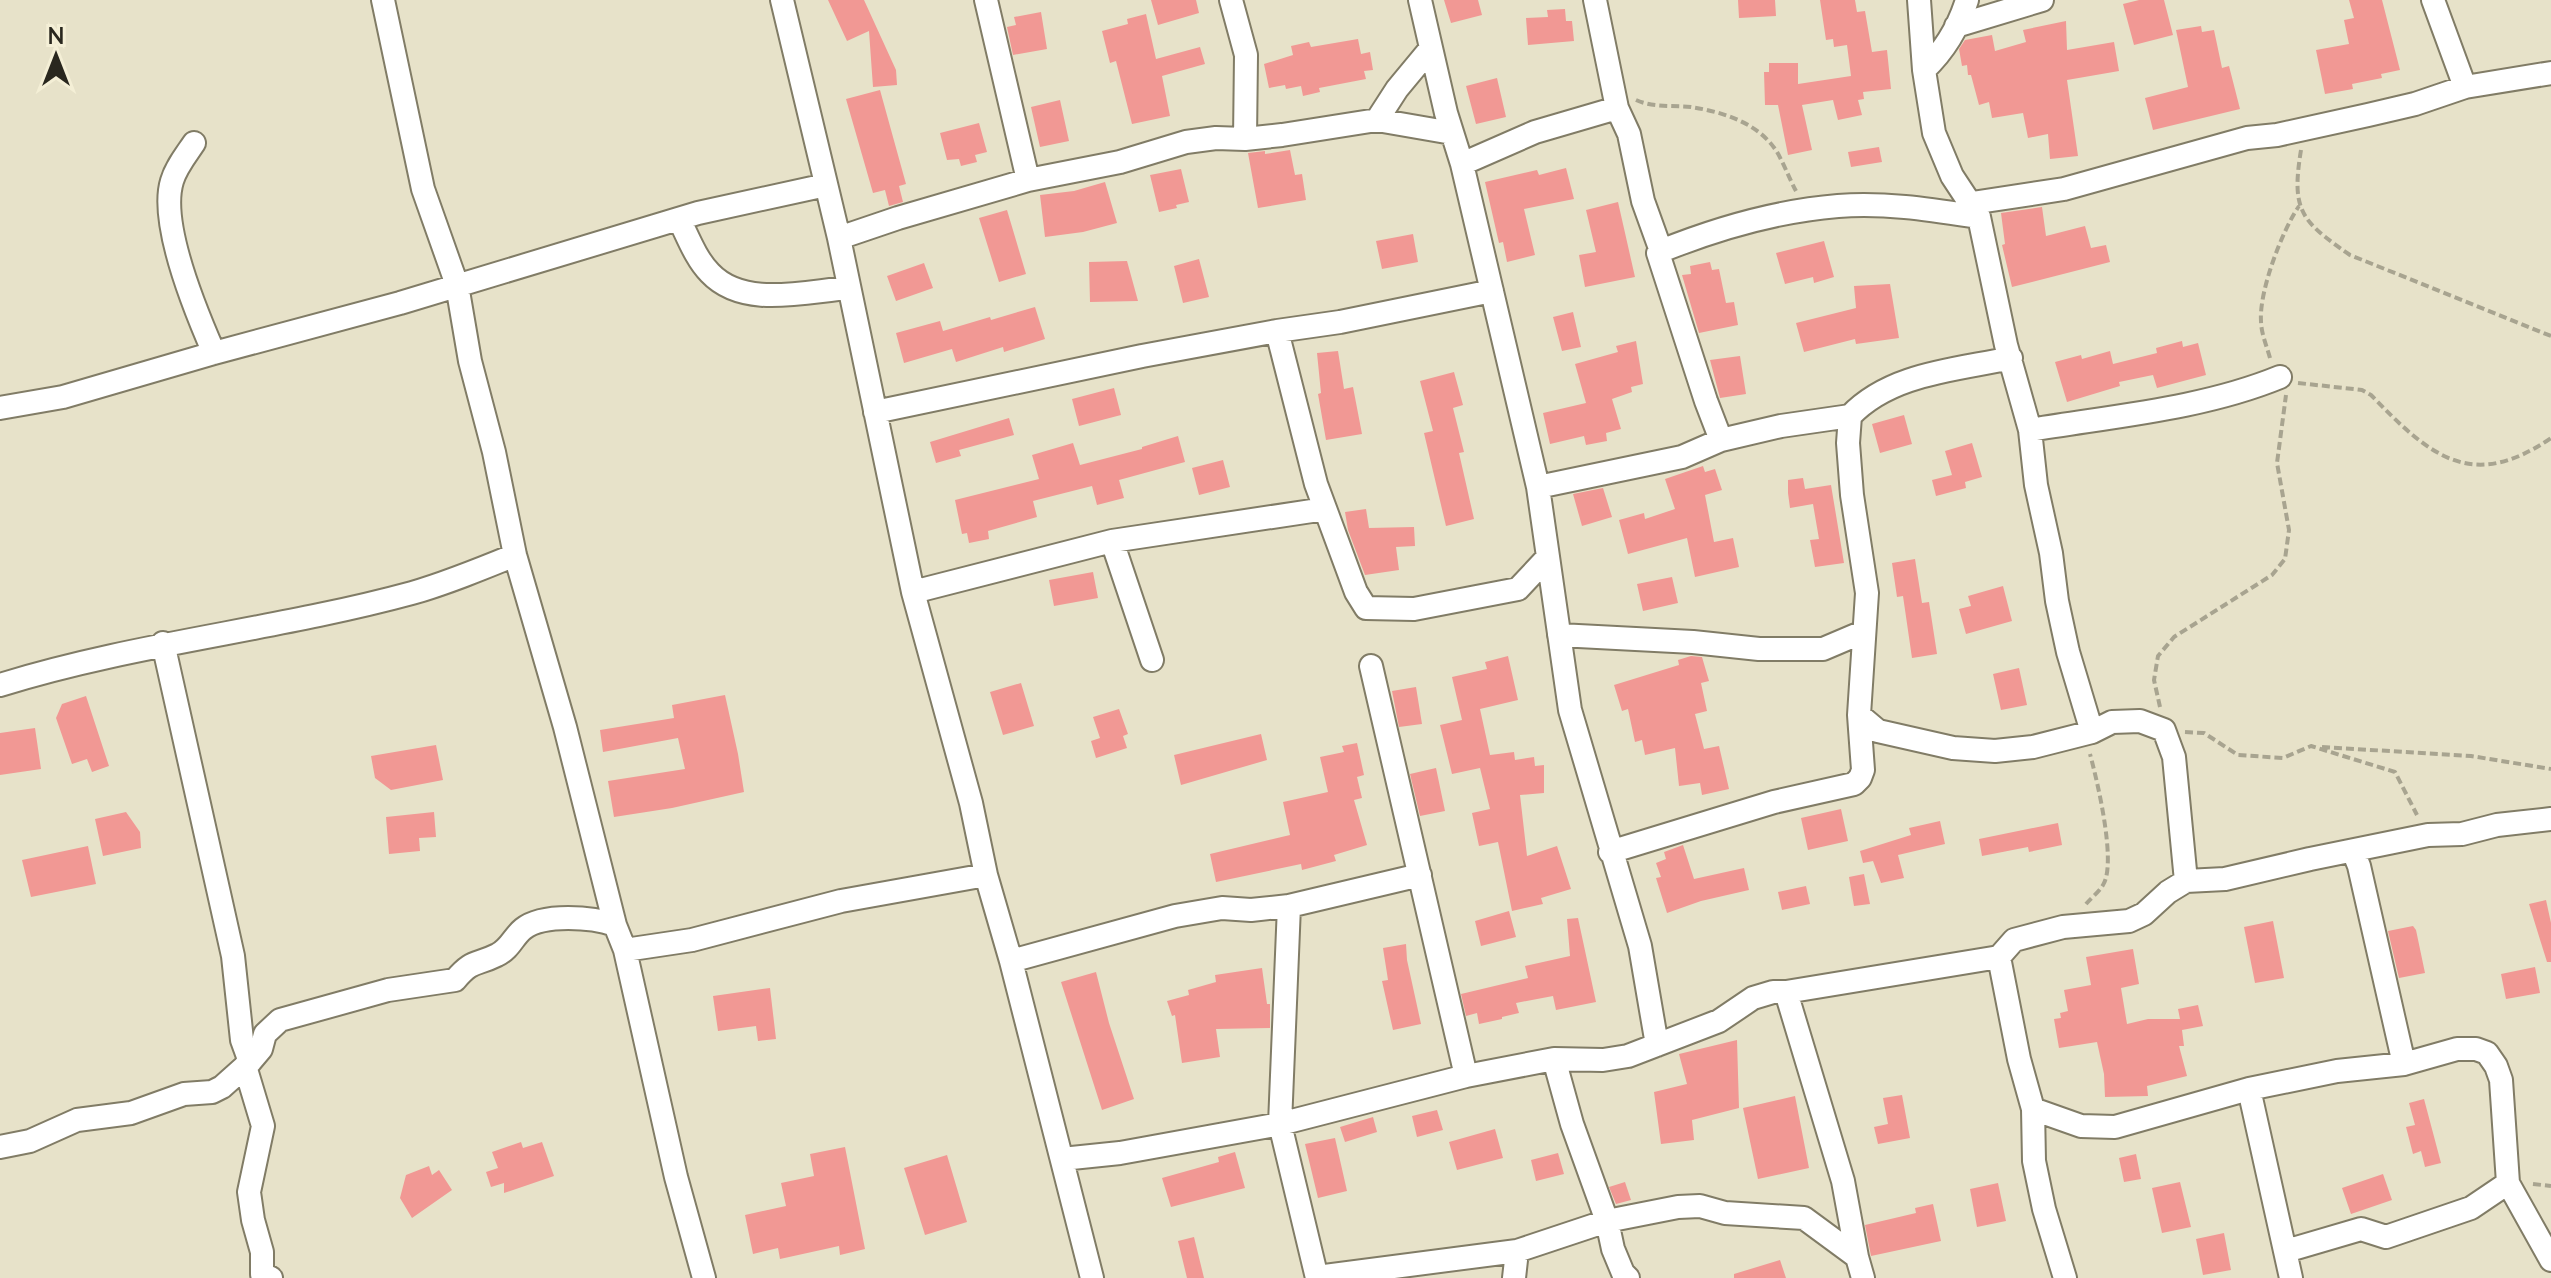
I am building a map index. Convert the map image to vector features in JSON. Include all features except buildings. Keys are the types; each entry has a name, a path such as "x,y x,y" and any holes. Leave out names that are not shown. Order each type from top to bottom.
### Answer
{"street":[{"path":"383,0 423,189 457,285 470,361 494,452 515,555 565,727 615,925 625,950 676,1177 704,1278"},
{"path":"782,0 839,238 913,592 971,803 986,875 1092,1278"},
{"path":"986,0 1028,180"},
{"path":"1231,0 1246,55 1245,139"},
{"path":"1420,0 1538,487 1570,710 1640,946 1657,1045"},
{"path":"1595,0 1616,102 1629,134 1643,201 1661,251"},
{"path":"1919,0 1924,70 1934,133 1952,176 1975,210 2030,430 2036,485 2068,652 2092,732"},
{"path":"1924,70 1956,26 1967,0"},
{"path":"1956,26 2042,0"},
{"path":"2433,0 2465,87"},
{"path":"1377,120 1409,72 1431,48"},
{"path":"1721,440 1658,253 1661,251 1732,226 1806,210 1882,206 1975,210 2064,189 2247,138 2415,104 2465,87 2551,73"},
{"path":"1462,164 1535,132 1616,102"},
{"path":"839,238 1028,180 1120,162 1186,142 1216,138 1245,139 1377,120 1452,133"},
{"path":"194,143 171,184 171,213 180,262 214,353"},
{"path":"0,408 63,397 400,303 679,219 826,185"},
{"path":"679,219 704,266 731,289 754,294 787,294 849,288"},
{"path":"875,412 1127,359 1340,322 1492,291"},
{"path":"1277,331 1316,484 1356,592 1366,608 1414,609 1518,589 1548,557"},
{"path":"1538,487 1682,457 1721,440 1781,426 1850,416 1876,395 1907,380 2011,358"},
{"path":"2030,430 2219,397 2283,380"},
{"path":"1610,852 1774,802 1854,784 1860,778 1863,770 1859,715 1867,593 1852,495 1848,443 1850,416"},
{"path":"913,592 1112,541 1325,509"},
{"path":"1112,541 1152,660"},
{"path":"0,685 60,666 163,643 327,613 413,593 515,555"},
{"path":"1559,635 1759,649 1823,649 1863,632"},
{"path":"163,643 233,956 242,1040 263,1126 249,1192 262,1252 262,1277"},
{"path":"1371,666 1466,1076"},
{"path":"1859,715 1878,731 1953,748 1995,751 2033,747 2092,732 2112,722 2140,721 2164,730 2174,757 2186,881"},
{"path":"1062,1159 1120,1153 1280,1124 1466,1076 1554,1059 1603,1060 1628,1056 1719,1021 1753,998 1773,992 1999,957 2014,940 2063,927 2129,921 2144,914 2168,892 2186,881 2225,879 2428,835 2462,834 2497,825 2550,823"},
{"path":"2353,851 2404,1064"},
{"path":"625,950 692,940 841,901 986,875"},
{"path":"1011,961 1175,916 1222,908 1251,910 1289,906 1420,875"},
{"path":"1289,906 1280,1124 1317,1277 1517,1251 1607,1221 1678,1207 1700,1206 1725,1213 1804,1218 1860,1268"},
{"path":"0,1147 30,1141 90,1117 131,1113 184,1094 212,1092 248,1064 261,1049 265,1034 280,1020 388,990 455,980 467,966 496,956 514,942 525,927 587,918 615,925"},
{"path":"1999,957 2019,1059 2033,1109 2034,1161 2044,1209 2065,1278"},
{"path":"1786,992 1843,1181 1860,1268"},
{"path":"2033,1109 2081,1126 2115,1127 2249,1089 2337,1071 2404,1064 2457,1049 2482,1050 2492,1058 2501,1080 2508,1183 2551,1260"},
{"path":"1554,1059 1572,1124 1607,1221 1613,1249 1628,1278"},
{"path":"2249,1089 2291,1278"},
{"path":"2286,1251 2361,1229 2386,1237 2471,1208 2508,1183"},
{"path":"1514,1278 1517,1251"}],"path":[{"path":"1616,102 1632,98 1650,105 1706,110 1750,125 1776,151 1806,210"},
{"path":"2306,128 2298,174 2299,206 2303,216 2322,236 2350,255 2551,336"},
{"path":"2299,206 2287,224 2277,252 2263,300 2261,321 2271,360 2283,380 2286,396 2277,463 2288,522 2285,559 2272,575 2174,637 2158,656 2154,680 2164,730 2204,733 2238,755 2283,758 2311,746 2471,756 2551,769"},
{"path":"2283,380 2362,390 2424,446 2475,466 2497,464 2538,447 2551,438"},
{"path":"2077,912 2105,883 2107,865 2103,806 2089,751 2092,732"},
{"path":"2311,746 2395,772 2428,835"}]}
